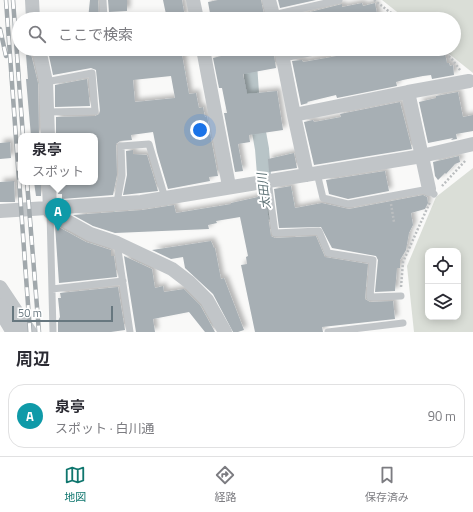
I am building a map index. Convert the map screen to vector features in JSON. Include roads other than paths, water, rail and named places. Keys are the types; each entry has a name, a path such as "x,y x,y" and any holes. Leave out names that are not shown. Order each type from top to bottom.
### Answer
{"street":[{"path":"32,0 33,12"},
{"path":"193,0 196,12"},
{"path":"269,0 273,12"},
{"path":"40,56 46,82 48,133"},
{"path":"203,56 229,186"},
{"path":"282,56 294,115 312,174"},
{"path":"294,115 468,81"},
{"path":"408,92 422,156 432,192"},
{"path":"0,211 50,209 117,202 141,202 229,186 422,156 472,150"},
{"path":"49,185 50,209"},
{"path":"50,209 90,234 117,243 172,269 190,282 207,300 225,332"},
{"path":"1,295 15,332"},
{"path":"1,295 30,332"}],"lane":[{"path":"103,0 104,12"},
{"path":"293,12 339,0"},
{"path":"46,82 92,73 95,111 48,112"},
{"path":"117,202 122,175 121,146 149,144 165,198"},
{"path":"312,174 323,198 348,204 389,196 432,192"},
{"path":"268,181 275,233 319,231 328,253 374,260 370,297 401,296"},
{"path":"50,209 53,332"},
{"path":"117,243 130,332"},
{"path":"52,289 123,281"},
{"path":"328,332 403,323"}],"waterway":[{"name":"太田川","path":"249,56 252,93 262,149 267,213"}],"railway":[{"path":"6,0 18,166"},
{"path":"13,0 14,12"},
{"path":"0,29 6,56"},
{"path":"17,56 23,133"},
{"path":"19,185 30,332"},
{"path":"27,185 39,332"}],"place":[{"name":"泉亭","path":"58,231"}]}
